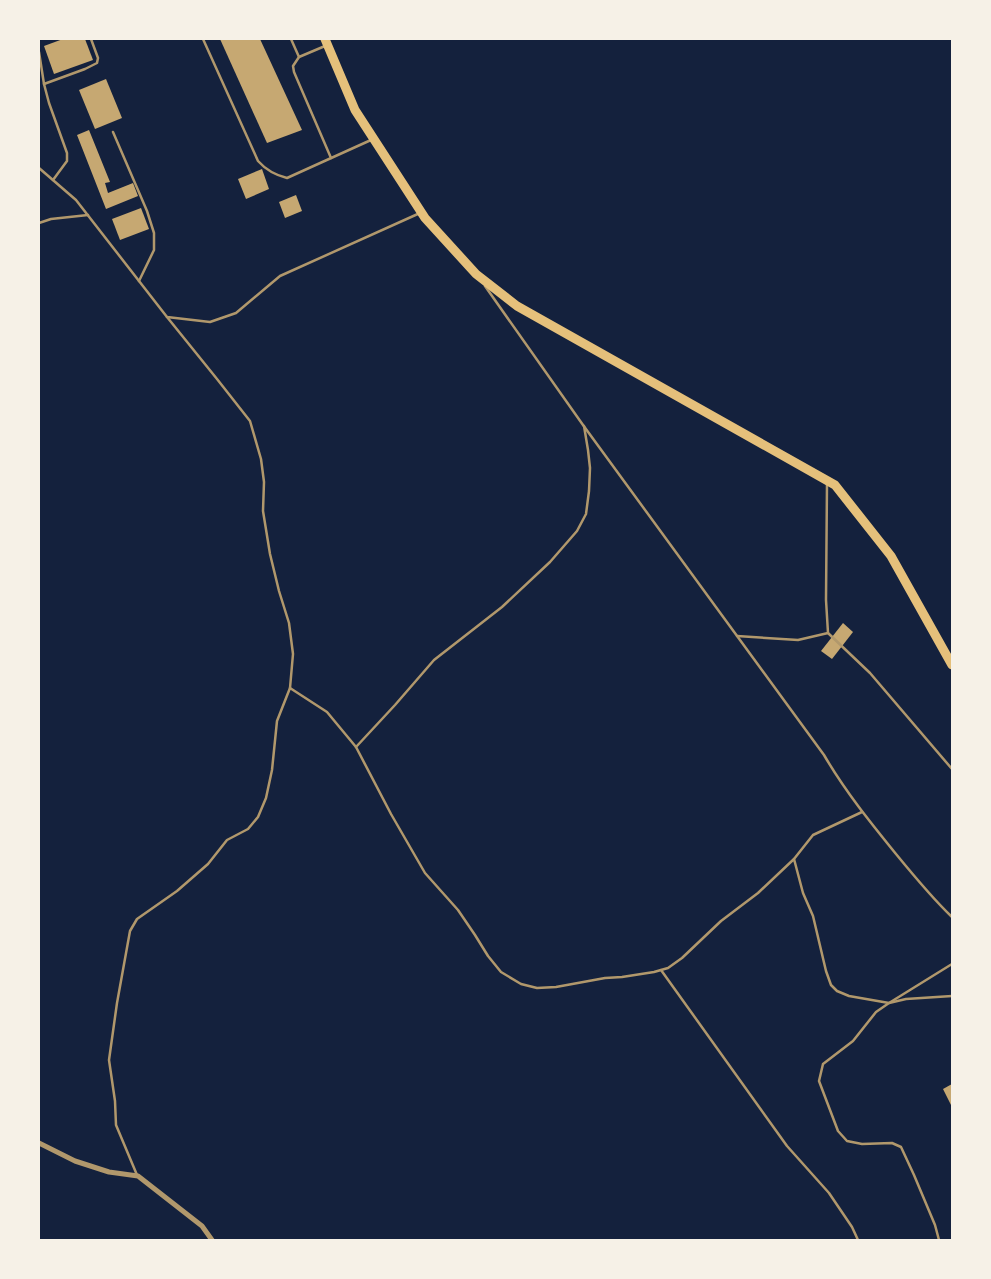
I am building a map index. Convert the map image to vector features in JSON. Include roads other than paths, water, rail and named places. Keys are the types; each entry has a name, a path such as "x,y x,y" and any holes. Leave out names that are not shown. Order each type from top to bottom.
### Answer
{"highway":[{"path":"327,42 355,110 425,218 476,274 517,306 835,485 891,556 952,665"}],"street":[{"path":"39,1143 75,1160 109,1172 138,1176 202,1226 212,1240"}],"lane":[{"path":"44,84 97,63 98,58 91,39"},
{"path":"202,39 258,161 265,169 287,178 374,139"},
{"path":"291,39 299,56"},
{"path":"327,42 299,56 293,66 331,158"},
{"path":"39,52 49,103 67,153 68,161 53,180"},
{"path":"113,132 147,211 154,233 154,250 139,281"},
{"path":"39,168 76,200 250,421 262,458 264,482 263,511 270,554 289,623 293,654 290,688 277,721 272,770 266,798 258,818 248,829 227,840 208,864 177,891 137,919 130,931 117,1003 110,1060 116,1125 138,1176"},
{"path":"167,317 210,322 236,313 280,276 421,212"},
{"path":"39,223 88,215"},
{"path":"476,274 824,755 862,812 935,900 952,917"},
{"path":"356,747 434,660 502,607 550,562 578,532 586,514 589,491 590,468 583,424"},
{"path":"827,481 826,600 828,633 870,673 952,768"},
{"path":"737,636 798,640 828,633"},
{"path":"290,688 327,712 356,747 425,873 458,910 488,956 501,972 521,984 538,988 556,988 668,968 682,958 721,921 758,894 794,859 813,835 862,812"},
{"path":"794,859 813,916 826,971 831,985 837,992 889,1003 906,999 952,996"},
{"path":"939,1240 935,1225 901,1147 892,1143 862,1144 847,1141 838,1131 819,1081 823,1064 853,1041 876,1012 952,964"},
{"path":"661,970 787,1146 829,1193 852,1227 858,1240"}]}
